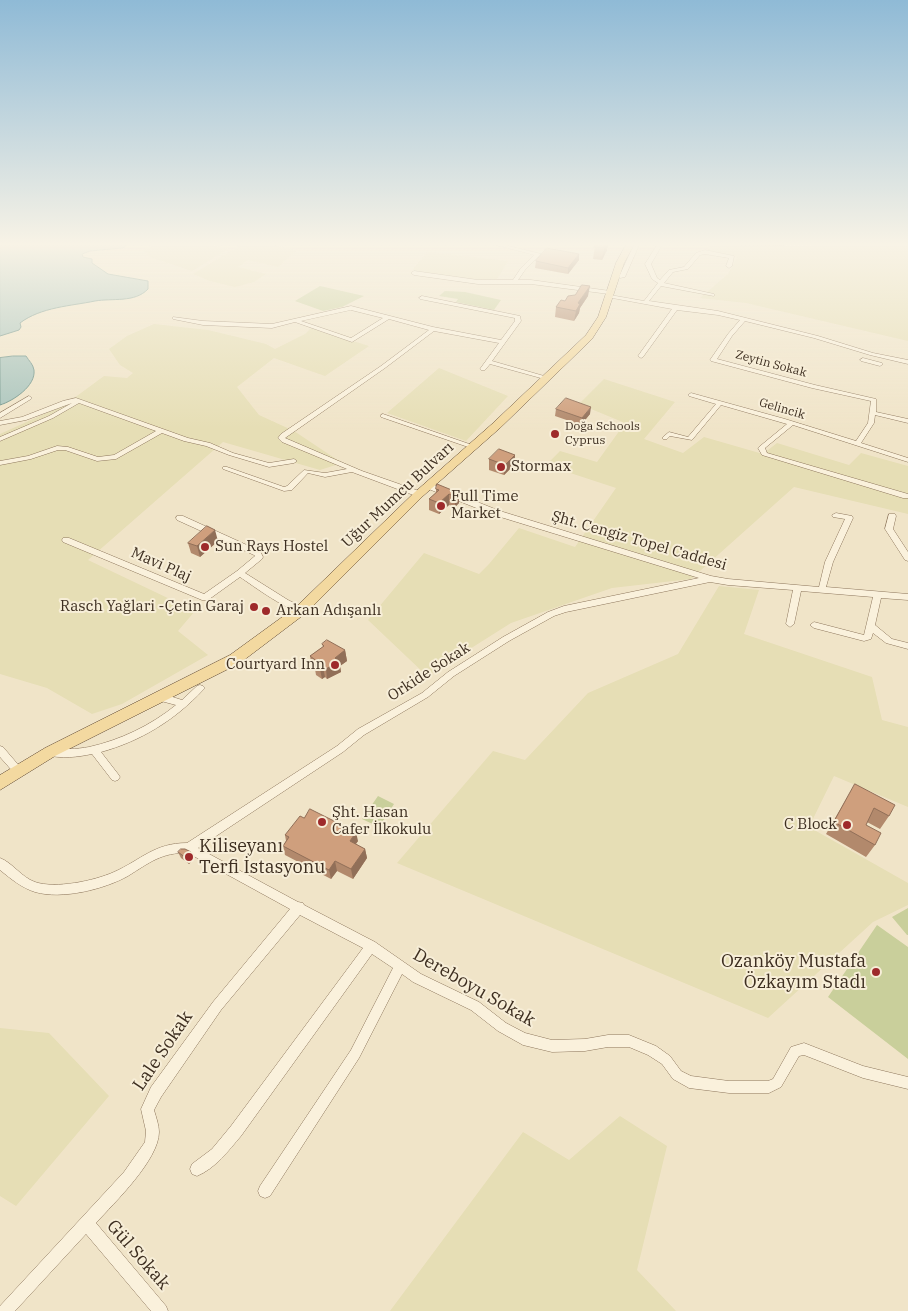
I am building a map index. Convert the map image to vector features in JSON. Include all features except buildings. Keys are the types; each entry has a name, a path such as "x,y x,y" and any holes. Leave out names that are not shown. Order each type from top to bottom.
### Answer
{"main road":[{"name":"Uğur Mumcu Bulvarı","path":"0,783 50,752 235,659 301,610 419,494 548,378 596,328 605,306"}],"street":[{"path":"463,306 518,317 518,321 483,369"},
{"path":"668,306 718,313 744,319 816,337 874,355 908,362"},
{"path":"175,318 203,324 272,326 297,322 319,314 351,308 433,329 502,342"},
{"path":"641,356 676,308"},
{"path":"297,322 352,340 387,318"},
{"name":"Zeytin Sokak","path":"744,319 730,335 713,360 814,387 874,400 873,412"},
{"path":"419,494 284,441 281,438 282,435 383,367 433,329"},
{"path":"870,365 874,355"},
{"path":"863,360 870,365 880,364"},
{"path":"489,362 548,378"},
{"name":"Gelincik","path":"691,395 792,423 908,460"},
{"path":"0,416 29,398"},
{"path":"0,439 51,418 78,401"},
{"path":"0,423 24,419 65,402 78,401 186,440 208,444 231,454 269,465 294,460"},
{"path":"665,438 668,434 686,440 690,439 720,403"},
{"path":"858,443 871,423 873,412 908,421"},
{"path":"383,416 473,447"},
{"path":"792,423 761,448 764,454 906,496"},
{"path":"0,463 29,458 57,448 66,448 96,459 116,457 161,431"},
{"path":"224,468 284,489 289,488 306,471 325,475 348,469 359,471"},
{"name":"Şht. Cengiz Topel Caddesi","path":"430,486 497,513 710,579 908,597"},
{"path":"822,589 830,562 849,518 836,515"},
{"path":"892,516 889,529 908,558"},
{"path":"180,518 257,553 259,557 257,560 240,573 301,610"},
{"name":"Mavi Plaj","path":"66,540 205,598 240,573"},
{"name":"Orkide Sokak","path":"189,848 340,749 361,732 425,695 451,674 533,623 564,609 710,579"},
{"path":"790,624 798,587"},
{"path":"814,625 864,638 868,637 878,594"},
{"path":"870,625 889,641 908,646"},
{"path":"50,752 64,755 125,740 152,727 184,704 200,688"},
{"path":"160,697 184,704"},
{"path":"94,749 114,777"},
{"path":"0,750 18,771"},
{"path":"0,863 20,880 36,887 52,890 96,884 114,878 144,858 162,850 176,847 189,848"},
{"name":"Dereboyu Sokak","path":"189,848 371,946 417,978 475,1006 502,1027 523,1040 552,1046 630,1041 652,1050 666,1060 677,1075 690,1082 729,1087 770,1087 777,1083 795,1051 804,1049 863,1072 908,1083"},
{"name":"Lale Sokak","path":"5,1311 129,1177 150,1144 153,1131 147,1109 156,1092 217,1006 299,907"},
{"path":"196,1169 217,1154 236,1131 371,946"},
{"path":"265,1190 355,1054 400,966"},
{"name":"Gül Sokak","path":"86,1223 161,1311"}],"shaded area":[{"path":"760,306 908,306 908,341"},
{"path":"154,324 208,330 266,344 275,349 305,334 311,328 369,346 325,376 274,358 237,387 259,415 294,431 342,463 320,470 223,442 88,560 195,611 178,631 208,655 122,704 92,714 47,688 0,674 0,434 66,404 104,376 127,378 133,373 120,365 109,349 127,336"},
{"path":"439,368 508,396 466,441 387,413"},
{"path":"604,379 675,402 644,439 683,453 704,437 763,454 777,443 849,465 861,453 908,466 908,514 794,487 691,579 612,588 511,623 427,676 368,620 424,553 479,574 519,528 575,547 616,488 546,465 560,451 597,462 625,423 579,404"},
{"path":"719,586 759,590 744,634 872,677 882,720 908,727 908,807 834,776 809,827 908,883 908,905 873,922 768,1018 397,863 493,751 525,760 588,693 678,654"},
{"path":"0,1028 49,1033 109,1096 16,1206 0,1196"},
{"path":"620,1116 667,1146 637,1270 676,1311 390,1311 523,1132 569,1160"}],"green space":[{"path":"310,306 344,306 342,307 323,311"},
{"path":"476,306 497,306 494,310"},
{"path":"378,796 394,804 379,827 362,819"},
{"path":"908,908 908,935 907,935 892,917"},
{"name":"Ozanköy Mustafa Özkayım Stadı","path":"877,925 908,947 908,1059 828,997"}],"water":[{"path":"0,306 65,306 47,310 28,318 20,323 21,327 19,330 0,336"},
{"path":"26,356 32,364 34,376 23,392 0,405 0,358"}],"place":[{"name":"Doğa Schools Cyprus","path":"555,434"},
{"name":"Stormax","path":"501,467"},
{"name":"Full Time Market","path":"441,506"},
{"name":"Sun Rays Hostel","path":"205,547"},
{"name":"Rasch Yağlari -Çetin Garaj","path":"254,607"},
{"name":"Arkan Adışanlı","path":"266,611"},
{"name":"Courtyard Inn","path":"335,665"},
{"name":"Şht. Hasan Cafer İlkokulu","path":"322,822"},
{"name":"C Block","path":"847,825"},
{"name":"Kiliseyanı Terfi İstasyonu","path":"189,857"},
{"name":"Ozanköy Mustafa Özkayım Stadı","path":"876,972"}]}
